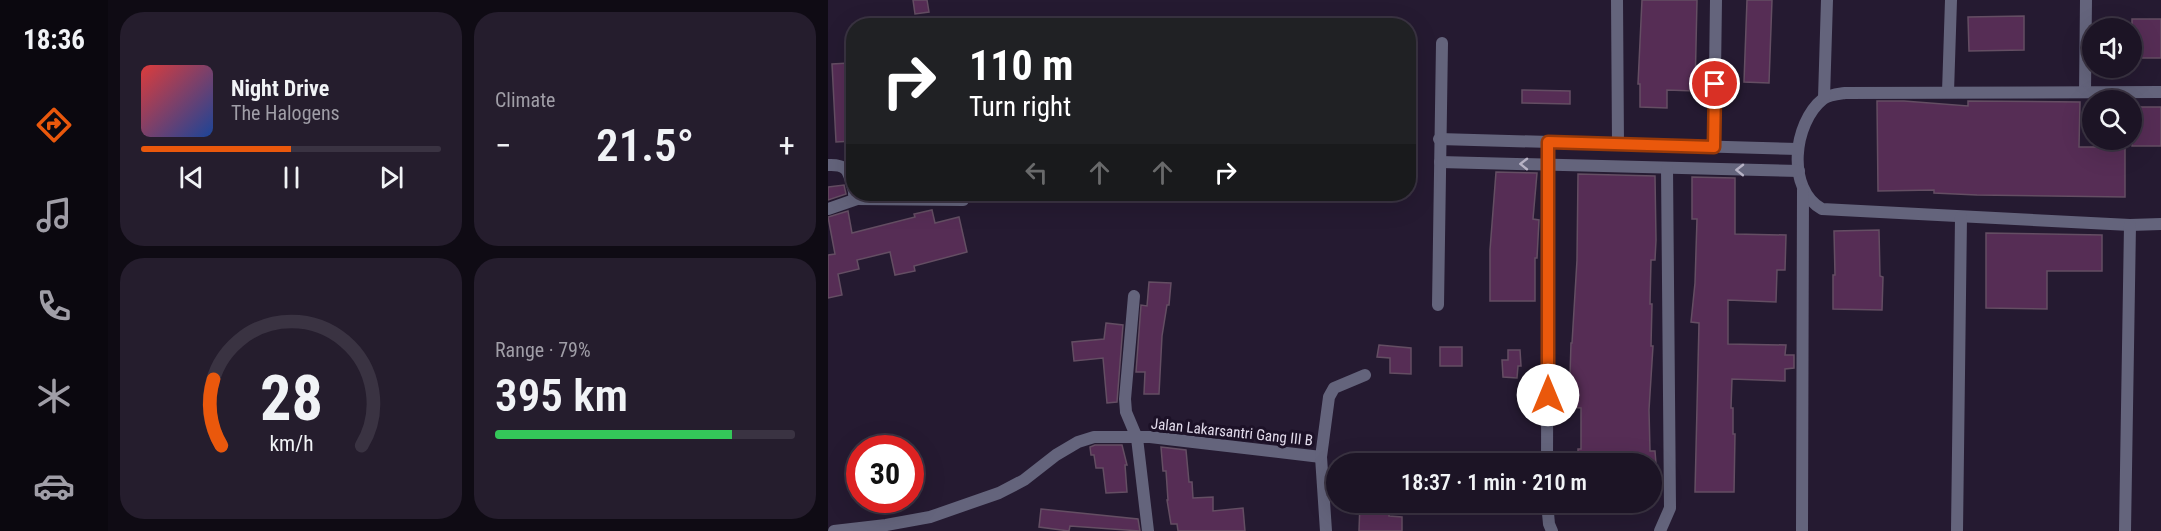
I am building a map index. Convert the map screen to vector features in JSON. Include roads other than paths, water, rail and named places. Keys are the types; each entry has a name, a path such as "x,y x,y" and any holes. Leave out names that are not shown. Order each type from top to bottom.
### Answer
{"street":[{"path":"1617,0 1618,144"},
{"path":"1714,147 1716,0"},
{"path":"1824,98 1827,0"},
{"path":"1948,92 1951,0"},
{"path":"2085,90 2086,0"},
{"path":"1438,305 1442,43"},
{"path":"2082,92 1845,93 1824,98 1806,119 1798,150 1799,171 1803,187 1812,204 1822,209 2130,225 2161,224"},
{"path":"2142,92 2161,92"},
{"path":"1439,139 1798,150"},
{"path":"1547,453 1548,142"},
{"path":"1440,162 1799,171"},
{"path":"828,165 842,165 846,168"},
{"path":"1660,531 1670,508 1667,168"},
{"path":"1802,531 1803,187"},
{"path":"828,209 846,199"},
{"path":"1957,531 1961,217"},
{"path":"2126,531 2130,225"},
{"path":"1134,296 1125,399 1126,412 1137,438 1148,531"},
{"path":"1322,457 1329,396 1334,388 1365,375"},
{"name":"Jalan Lakarsantri Gang III B","path":"834,531 930,517 999,493 1024,480 1056,455 1086,438 1150,437 1322,457 1326,531"},
{"path":"1548,513 1552,531"}]}
